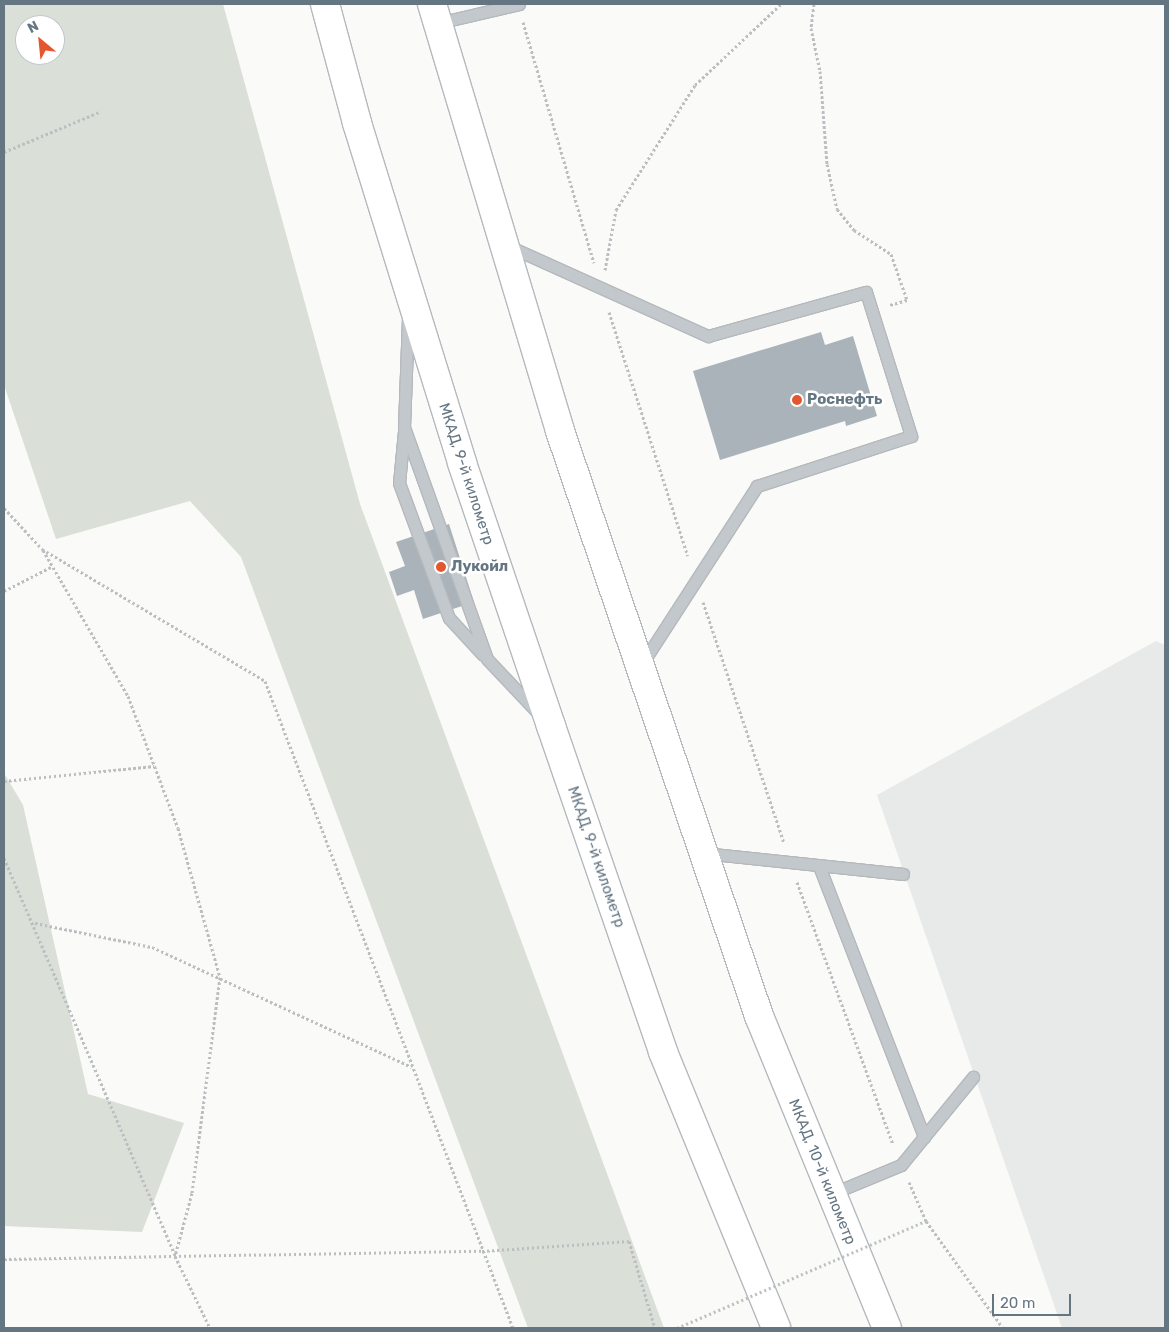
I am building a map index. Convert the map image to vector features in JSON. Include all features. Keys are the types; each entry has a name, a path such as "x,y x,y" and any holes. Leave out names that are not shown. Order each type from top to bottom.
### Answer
{"highway":[{"name":"МКАД, 9-й километр","path":"327,13 462,463 551,726 663,1052 776,1328"},
{"path":"434,13 560,432 704,853"},
{"name":"МКАД, 10-й километр","path":"704,853 759,1016 887,1328"}],"lane":[{"path":"312,4 327,13"},
{"path":"434,13 518,4"},
{"path":"502,243 708,336 866,292 872,310 911,436 757,486 640,667"},
{"path":"409,291 404,426 399,483 448,618 551,726"},
{"path":"404,426 487,659"},
{"path":"704,853 903,874"},
{"path":"819,866 924,1137"},
{"path":"831,1194 901,1165 973,1076"}],"path":[{"path":"518,4 601,288 790,863 901,1165 926,1221 1002,1328"},
{"path":"601,288 616,210 695,85 781,4"},
{"path":"814,4 811,28 823,96 826,164 837,209 854,230 891,254 907,300 872,310"},
{"path":"4,152 99,112"},
{"path":"4,508 42,549 265,681 513,1328"},
{"path":"42,549 51,568 128,696 178,828 220,977 192,1193 175,1256"},
{"path":"4,591 51,568"},
{"path":"4,781 96,770 154,766"},
{"path":"4,858 34,923 175,1256 210,1328"},
{"path":"34,923 152,947 412,1067"},
{"path":"677,1328 926,1221"},
{"path":"4,1260 482,1251 629,1241 655,1328"}],"shaded area":[{"path":"4,4 223,4 360,504 664,1328 528,1328 241,557 190,501 56,539 4,385"},
{"path":"1156,641 1165,645 1165,1328 1062,1328 877,795"},
{"path":"4,773 23,805 88,1094 184,1123 142,1232 4,1226"}],"building":[{"path":"821,332 825,345 853,336 877,416 846,426 845,421 720,460 693,371"},
{"path":"449,524 474,602 423,619 414,590 397,596 389,572 405,566 396,542"}],"place":[{"name":"Роснефть","path":"797,400"},
{"name":"Лукойл","path":"441,567"}]}
